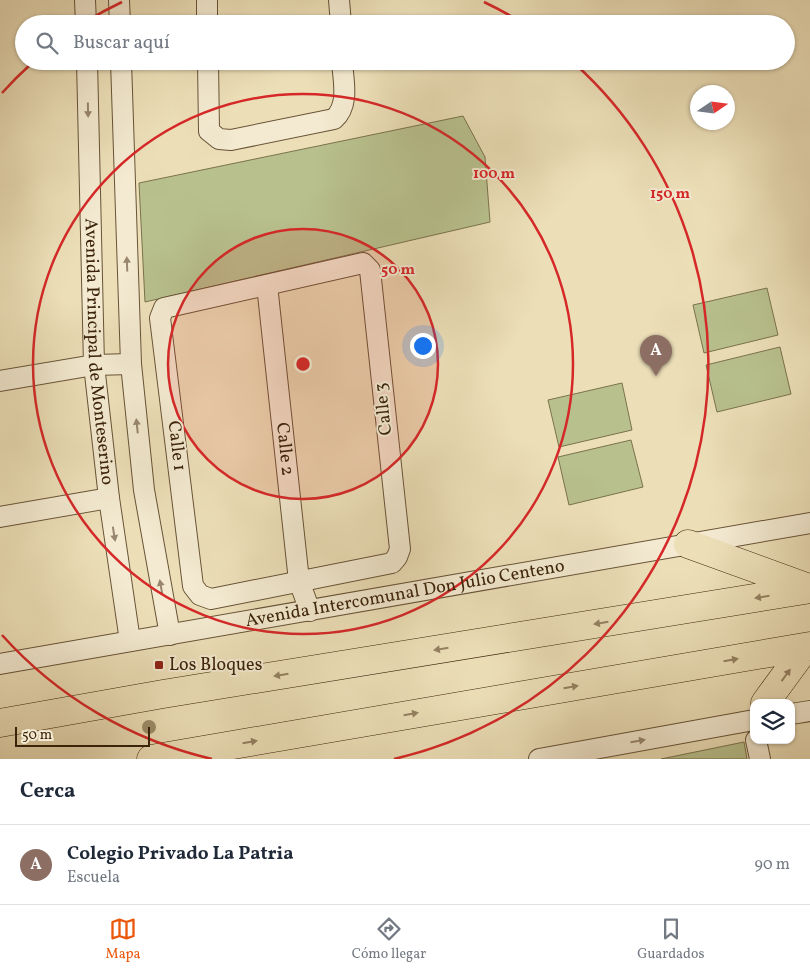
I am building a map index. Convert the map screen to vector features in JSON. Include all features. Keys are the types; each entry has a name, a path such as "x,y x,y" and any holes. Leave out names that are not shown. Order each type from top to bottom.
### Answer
{"main road":[{"path":"688,544 810,589"},
{"path":"0,723 172,692 810,589"},
{"path":"772,699 808,647"},
{"path":"150,759 808,647"}],"street":[{"path":"85,0 86,15"},
{"path":"119,0 120,15"},
{"path":"207,0 207,15"},
{"path":"339,0 340,15"},
{"name":"Avenida Principal de Monteserino","path":"87,70 94,365 109,498 130,641"},
{"name":"Avenida Principal de Monteserino","path":"121,70 131,364 144,490 170,635"},
{"path":"208,70 209,131 219,139 231,140 334,119 341,113 344,105 342,70"},
{"name":"Calle 3","path":"268,285 363,263 370,270 400,549 392,563 299,580"},
{"name":"Calle 1","path":"268,285 164,308 160,318 193,586 200,595 211,599 299,580"},
{"name":"Calle 2","path":"268,285 299,580 310,610"},
{"path":"0,381 94,365 131,364"},
{"path":"0,517 109,498"},
{"name":"Avenida Intercomunal Don Julio Centeno","path":"0,664 810,523"},
{"path":"795,713 810,711"},
{"path":"539,759 750,723"},
{"path":"758,744 760,759"}],"green space":[{"path":"463,116 485,157 490,222 145,302 139,183"},
{"path":"767,288 778,335 704,353 693,305"},
{"path":"780,347 791,394 717,412 706,365"},
{"path":"622,383 632,430 559,447 548,400"},
{"path":"631,440 643,487 569,505 558,457"},
{"path":"744,742 747,759 661,759"}],"place":[{"name":"Colegio Privado La Patria","path":"656,376"},
{"name":"Los Bloques","path":"159,665"}]}
